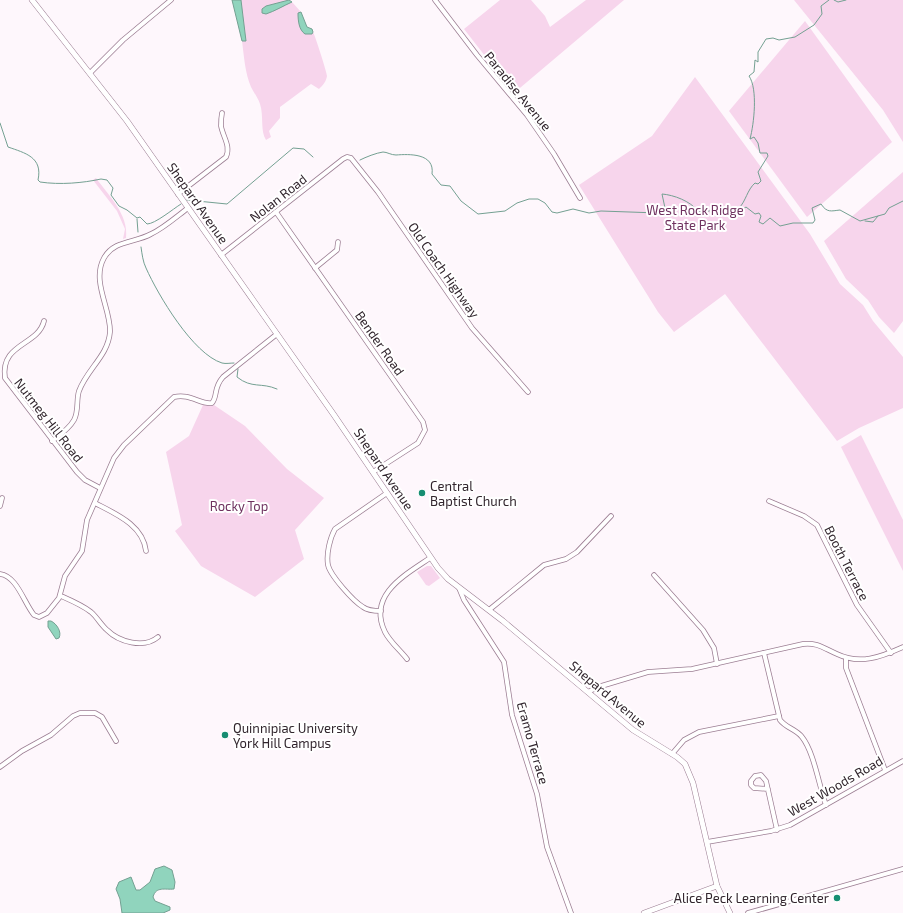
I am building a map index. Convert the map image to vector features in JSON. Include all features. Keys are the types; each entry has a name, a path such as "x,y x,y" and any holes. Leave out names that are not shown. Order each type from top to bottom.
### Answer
{"main road":[{"name":"Shepard Avenue","path":"32,0 118,110 277,334 443,575 489,610 642,737 672,754 685,764 690,773 717,886 730,913"},
{"path":"644,913 717,886"}],"street":[{"path":"90,73 123,40 171,0"},
{"name":"Paradise Avenue","path":"435,0 473,51 531,120 580,198"},
{"path":"178,194 226,157 229,152 221,127 222,113"},
{"name":"Nolan Road","path":"221,255 347,157"},
{"name":"Old Coach Highway","path":"347,157 355,162 378,192 472,328 528,392"},
{"path":"52,441 66,430 74,421 79,390 88,374 103,354 108,343 110,331 100,277 104,258 115,246 152,234 188,208"},
{"name":"Bender Road","path":"276,212 423,422 425,430 423,437 418,442 373,472"},
{"path":"315,268 337,250 338,242"},
{"name":"Nutmeg Hill Road","path":"44,321 40,330 10,353 5,361 3,372 9,386 81,476 100,488"},
{"path":"0,574 7,575 13,580 32,612 37,616 44,615 60,596 64,576 82,551 87,520 111,463 121,448 171,398 177,396 188,396 212,403 214,400 216,386 223,377 277,334"},
{"path":"381,611 369,610 359,604 330,571 327,561 332,534 335,529 387,492"},
{"path":"0,506 2,498"},
{"name":"Booth Terrace","path":"769,501 804,516 817,525 857,605 891,653"},
{"path":"95,503 138,530 144,539 146,551"},
{"path":"489,610 544,565 566,559 577,552 611,516"},
{"path":"407,658 385,632 381,611 383,601 390,587 430,558"},
{"path":"654,575 703,630 714,648 717,664"},
{"name":"Eramo Terrace","path":"459,588 464,600 504,662 512,715 538,798 548,847 571,913"},
{"path":"60,596 89,610 103,627 117,638 139,643 152,642 158,637"},
{"path":"588,692 598,687 648,672 683,670 717,664 811,643 846,658 867,660 891,653 903,647"},
{"path":"764,653 779,716 782,723 798,732 805,741 826,805"},
{"path":"846,658 846,668 885,770"},
{"path":"0,767 22,751 51,735 73,716 80,713 95,714 102,717 116,741"},
{"path":"672,754 684,740 699,732 779,716"},
{"name":"West Woods Road","path":"707,842 777,830 801,820 885,770 903,761"},
{"path":"768,789 754,788 751,781 752,778 758,775 764,777 768,789 777,830"},
{"path":"748,913 903,869"}],"green space":[{"path":"241,0 289,0 282,2 277,8 292,2 301,12 298,16 312,34 313,32 327,76 325,82 319,89 311,84 280,107 280,118 269,131 271,137 266,140 263,132 260,104 251,87 246,70 242,41 245,41"},
{"path":"500,0 531,0 545,16 550,27 586,0 624,0 514,93 464,29"},
{"path":"794,0 903,0 903,142 883,110"},
{"path":"805,21 892,142 807,217 729,111"},
{"name":"West Rock Ridge State Park","path":"695,77 810,234 840,284 863,305 873,321 903,357 903,408 859,428 837,441 725,294 674,332 658,312 579,185 652,136"},
{"path":"903,172 903,321 894,333 879,317 868,300 846,279 824,241"},
{"path":"96,178 117,206 121,214 126,230 126,238 123,239 125,229 117,211 93,180"},
{"name":"Rocky Top","path":"203,405 214,405 245,426 287,469 324,498 295,530 304,559 255,597 201,566 175,531 182,525 166,452 189,436"},
{"path":"861,435 903,520 903,571 841,447"},
{"path":"427,566 431,566 440,578 429,586 426,585 417,572"}],"shaded area":[{"path":"232,0 241,0 246,41 242,41"},
{"path":"289,0 292,2 269,13 262,13 262,9 266,6"},
{"path":"301,12 307,27 312,29 312,34 305,34 300,28 298,13"},
{"path":"48,621 53,622 57,626 60,633 59,638 56,639 48,627"},
{"path":"164,866 172,870 175,882 174,889 156,891 153,897 155,901 170,907 170,910 163,913 122,913 120,899 116,889 119,882 131,877 136,890 140,890 150,882 155,869"}],"waterway":[{"path":"360,160 383,152 394,155 414,155 425,158 432,167 432,174 441,185 450,186 461,201 478,214 505,211 517,203 529,199 538,199 545,203 552,212 557,213 573,209 589,213 601,211 658,213 665,208 662,194 682,199 691,204 698,211 727,212 737,207 739,208 752,186 761,181 758,172 768,156 767,153 760,153 758,143 754,137 750,139 754,116 754,89 749,76 754,72 755,60 758,62 758,52 766,39 773,38 779,40 795,37 814,25 822,14 821,6 829,0"},
{"path":"834,0 838,2 846,0"},
{"path":"0,123 8,147 21,151 35,161 38,166 38,180 40,182 63,183 101,179 107,180 113,188 111,195 119,206 137,218 140,217 147,224 159,219 181,204"},
{"path":"187,200 227,204 293,148 304,149 313,157"},
{"path":"740,209 740,211 746,207 755,214 759,213 761,216 759,222 763,224 770,218 780,226 793,223 813,223 815,220 812,208 821,204 827,210 840,210 860,221 885,214 889,208 903,201"},
{"path":"865,221 873,222 878,216"},
{"path":"137,219 138,232"},
{"path":"141,247 144,263 159,293 188,336 211,357 222,363 234,363"},
{"path":"238,369 237,377 242,381 277,389"}],"place":[{"name":"Central Baptist Church","path":"422,493"},
{"name":"Quinnipiac University York Hill Campus","path":"225,735"},
{"name":"Alice Peck Learning Center","path":"837,898"}]}
